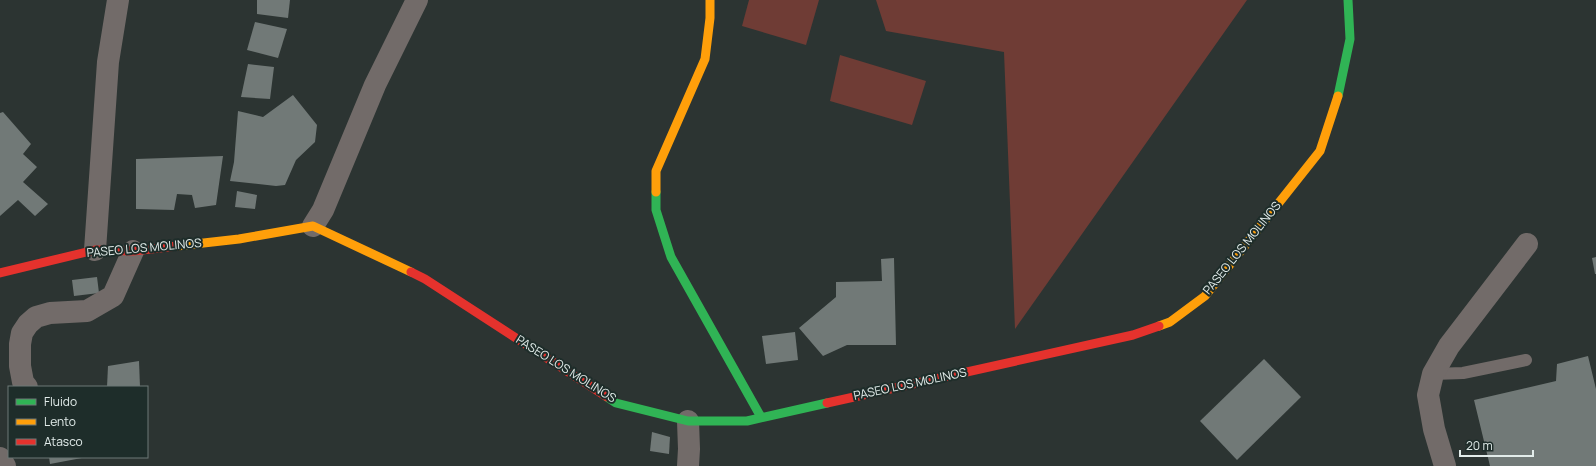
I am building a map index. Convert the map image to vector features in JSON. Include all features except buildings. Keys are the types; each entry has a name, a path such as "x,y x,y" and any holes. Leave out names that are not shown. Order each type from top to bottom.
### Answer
{"street":[{"path":"95,250 108,62 118,0"},
{"path":"313,226 323,210 375,85 417,0"},
{"path":"710,0 710,18 705,59 656,171 656,210 671,257 761,417"},
{"name":"PASEO LOS MOLINOS","path":"0,274 95,250 134,251 239,239 313,226 425,279 616,403 688,421 747,421 1133,335 1170,322 1205,296 1320,151 1340,91 1350,39 1348,0"},
{"path":"1445,466 1434,429 1428,395 1433,374 1449,346 1527,244"},
{"path":"26,386 23,382 20,366 20,344 22,333 28,324 36,317 50,313 87,311 113,296 134,251"},
{"path":"688,421 688,466"},
{"path":"0,458 5,466"}],"lane":[{"path":"1433,374 1464,373 1526,360"}],"shaded area":[{"path":"749,0 819,0 806,45 742,26"},
{"path":"876,0 1247,0 1015,329 1004,52 886,31"},
{"path":"840,55 926,81 912,125 830,101"}],"traffic: fast":[{"path":"1338,96 1350,39 1348,0"},
{"path":"656,192 656,210 671,257 761,417"},
{"path":"607,397 616,403 688,421 747,421 827,403"}],"traffic: slow":[{"path":"656,192 656,171 705,59 710,18 710,0"},
{"path":"1159,326 1170,322 1205,296 1320,151 1338,96"},
{"path":"177,246 239,239 313,226 411,272"}],"traffic: jam":[{"path":"0,273 95,250 133,251 177,246"},
{"path":"411,272 425,279 607,397"},
{"path":"827,403 1133,335 1159,326"}]}
